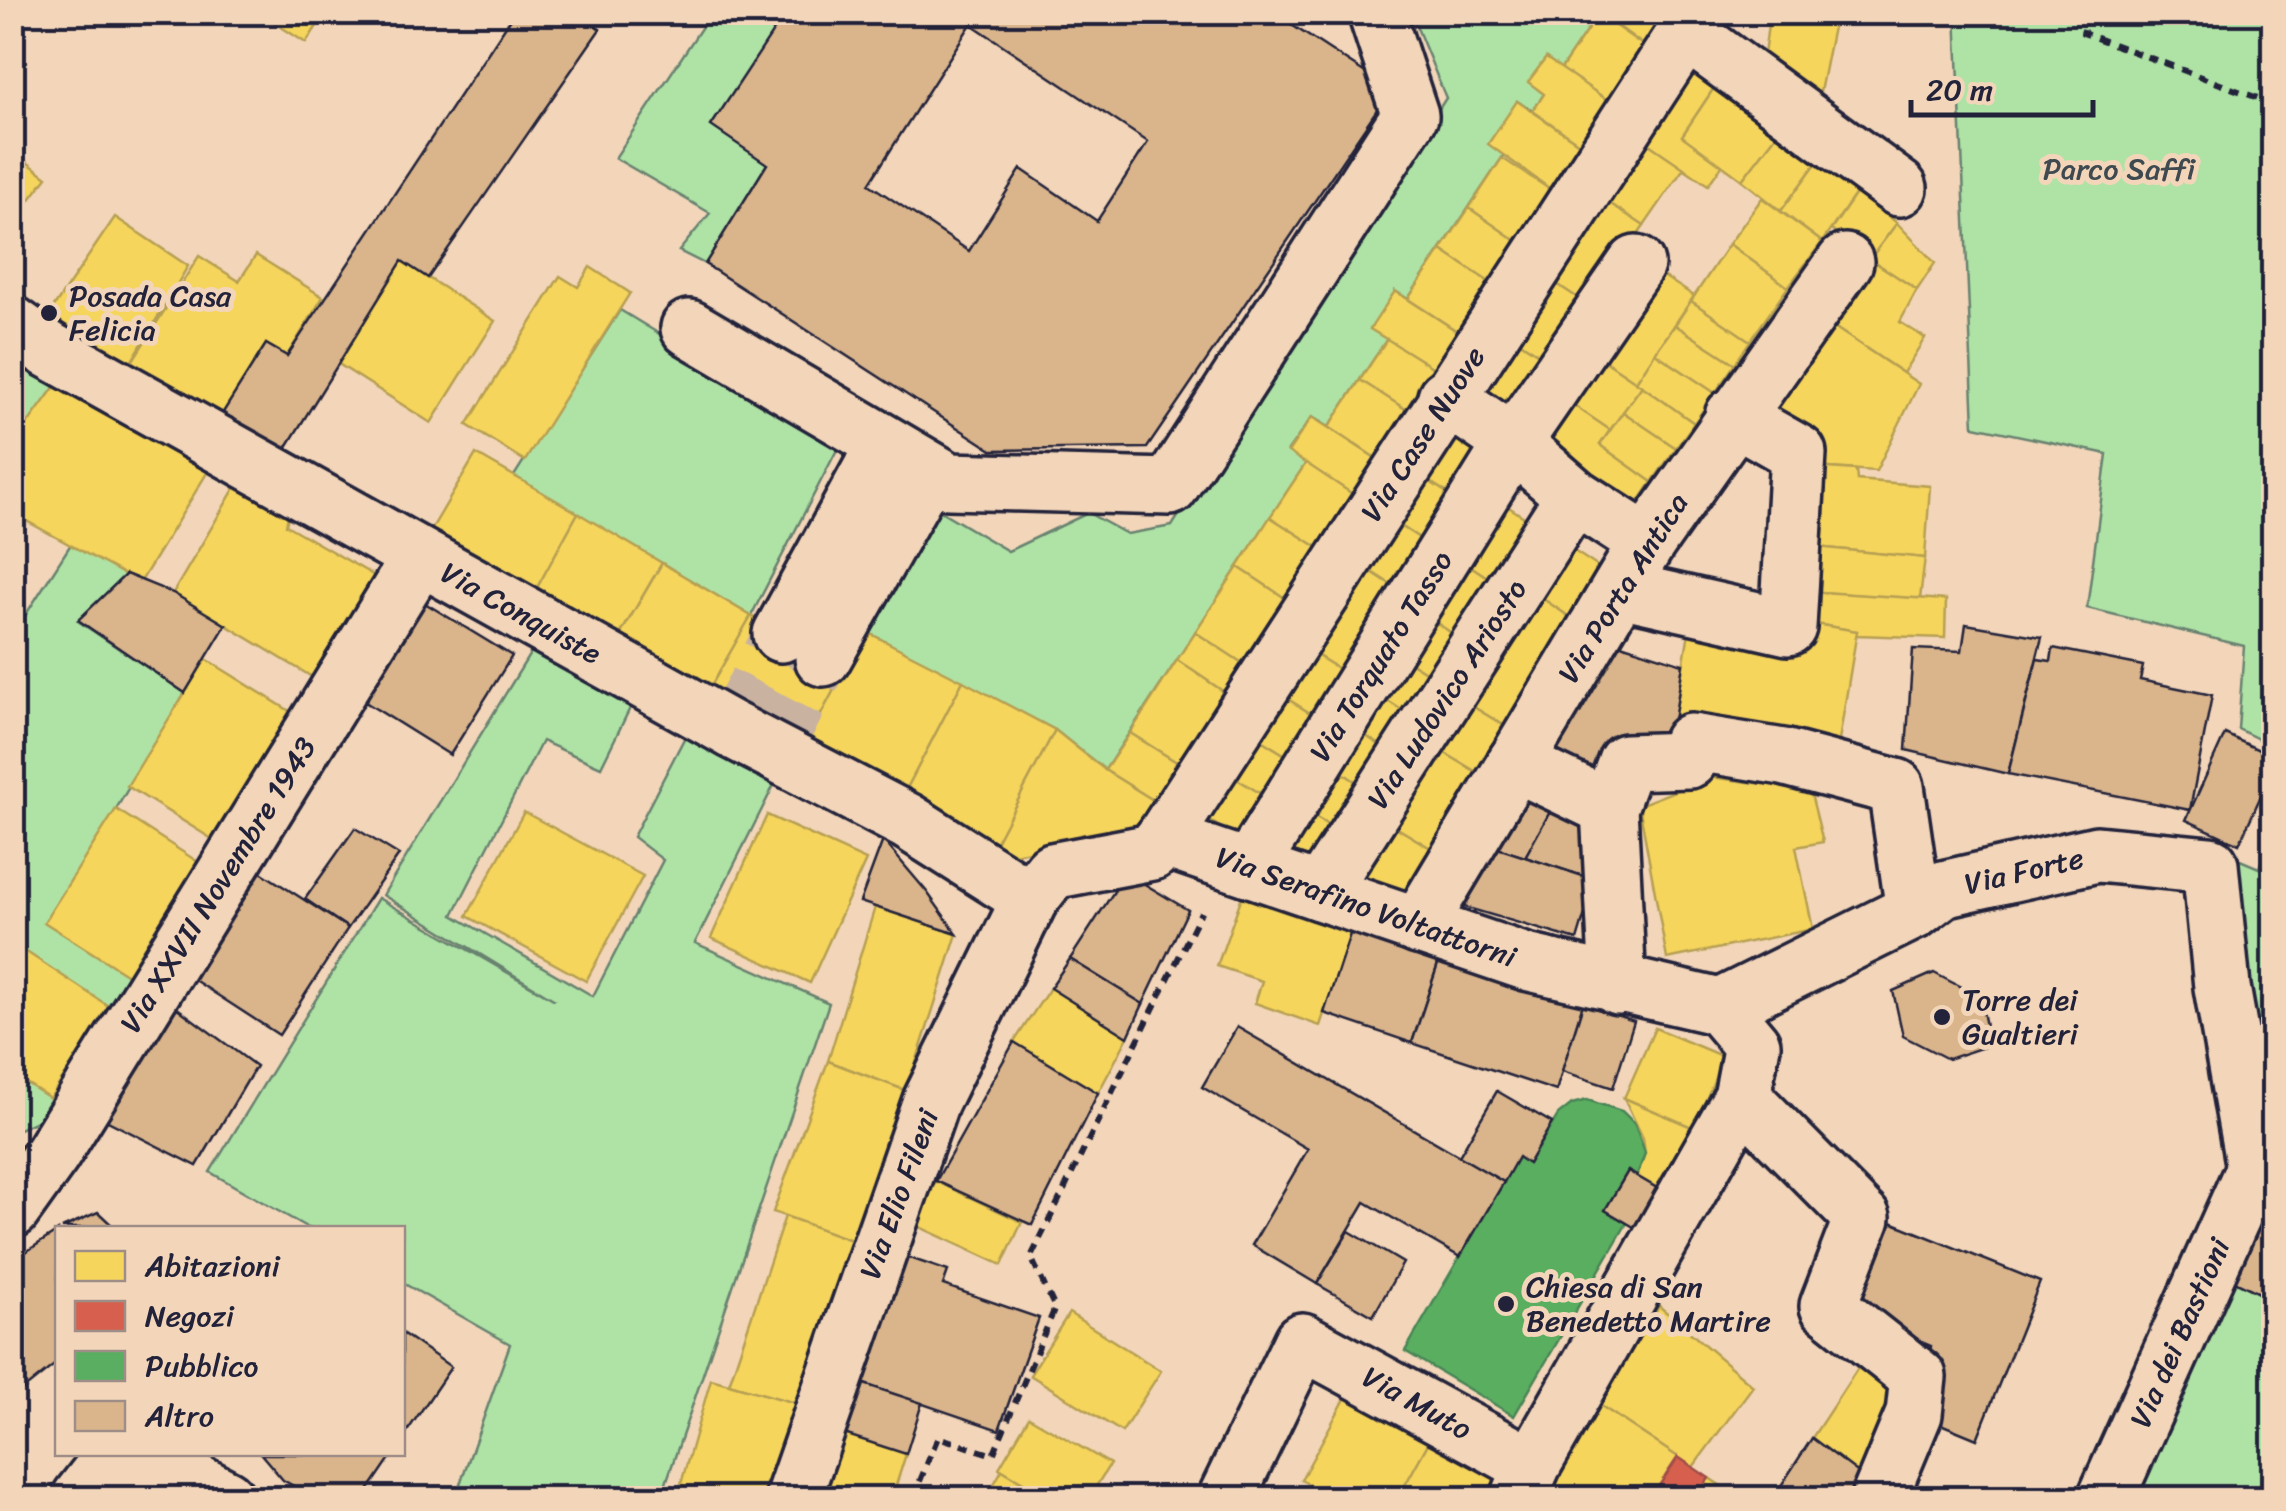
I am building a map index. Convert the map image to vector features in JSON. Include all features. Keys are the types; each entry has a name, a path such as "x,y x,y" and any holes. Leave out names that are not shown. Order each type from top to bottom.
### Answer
{"street":[{"path":"688,328 949,481 1170,487 1410,115 1376,12"},
{"path":"1693,23 1899,188"},
{"name":"Via Case Nuove","path":"1163,839 1446,397 1693,23"},
{"name":"Via Porta Antica","path":"1418,926 1648,543 1733,416 1845,262"},
{"name":"Via Torquato Tasso","path":"1238,864 1513,443 1636,264"},
{"name":"Via Conquiste","path":"12,324 49,350 420,558 907,821 1030,899"},
{"path":"1446,397 1513,443 1574,496 1648,543"},
{"path":"1620,589 1788,627 1798,453 1733,416"},
{"path":"802,646 907,457"},
{"name":"Via Ludovico Ariosto","path":"1320,892 1574,496"},
{"name":"Via XXVII Novembre 1943","path":"12,1210 420,558"},
{"path":"1618,986 1609,808 1626,762 1689,760 1691,742 1783,756 1896,787 1914,911"},
{"path":"1515,763 1609,808"},
{"path":"1030,899 1052,871 1152,852 1163,839"},
{"name":"Via Serafino Voltattorni","path":"1163,839 1418,926 1618,986 1720,1007"},
{"name":"Via Forte","path":"1720,1007 1914,911 1943,889 2098,854 2210,865 2222,987 2264,1172"},
{"name":"Via Elio Fileni","path":"792,1498 931,1101 1030,899"},
{"path":"1525,1482 1742,1097 1752,1045 1720,1007"},
{"path":"1742,1097 1862,1218 1828,1306 1918,1377 1914,1414 1879,1498"},
{"name":"Via dei Bastioni","path":"2106,1498 2264,1172"},
{"name":"Via Muto","path":"1226,1498 1302,1341 1525,1482"},
{"path":"80,1498 98,1475 127,1460 180,1474 226,1498"}],"path":[{"path":"2090,12 2083,33 2274,104"},
{"path":"913,1498 938,1438 993,1455 1055,1308 1031,1257 1238,864"}],"green space":[{"path":"711,13 786,13 767,164 705,264 679,251 710,213 615,158"},
{"path":"1411,13 1599,13 1561,69 1546,58 1529,82 1544,94 1533,111 1517,101 1504,155 1408,299 1395,291 1387,339 1329,427 1312,417 1288,451 1306,463 1105,770 1055,730 865,631 937,509 1008,551 1088,513 1127,534 1172,526 1446,98"},
{"name":"Parco Saffi","path":"1956,13 2273,13 2273,746 2238,729 2244,646 2087,608 2107,454 1974,426"},
{"path":"620,310 840,444 751,616 514,476"},
{"path":"13,354 56,385 13,445"},
{"path":"71,544 126,574 78,621 185,693 116,809 134,979 54,1113 13,1132 12,636"},
{"path":"534,647 632,704 601,767 542,741 453,915 593,996 663,860 633,837 688,731 777,779 695,943 829,1003 661,1498 455,1498 510,1344 405,1284 405,1226 304,1226 210,1172 378,898 555,1000 383,895"},
{"path":"2273,829 2273,1065 2254,1056 2233,857 2259,868"},
{"path":"2224,1276 2273,1300 2273,1498 2123,1498"}],"building: Abitazioni":[{"path":"258,12 326,12 306,43"},
{"path":"1599,12 1674,12 1653,52"},
{"path":"1745,12 1836,12 1818,102 1762,70 1768,25 1744,19"},
{"path":"1598,14 1653,52 1619,108 1561,69"},
{"path":"1692,55 1722,76 1682,136 1723,164 1708,185 1637,136"},
{"path":"1546,58 1619,108 1589,150 1533,111 1544,94 1528,82"},
{"path":"1722,76 1788,120 1742,180 1682,136"},
{"path":"1517,101 1589,150 1560,196 1488,144"},
{"path":"1788,120 1826,150 1781,211 1742,180"},
{"path":"1637,136 1684,168 1644,226 1597,195"},
{"path":"1826,150 1866,179 1822,242 1781,211"},
{"path":"12,151 47,177 12,223"},
{"path":"1502,158 1560,196 1525,247 1469,208"},
{"path":"1866,179 1887,202 1881,210 1897,223 1870,259 1831,230"},
{"path":"1597,195 1644,226 1590,306 1543,275"},
{"path":"1762,198 1822,242 1788,287 1729,244"},
{"path":"1469,208 1525,247 1498,288 1441,250"},
{"path":"115,217 188,266 126,371 45,320"},
{"path":"1897,223 1935,263 1917,290 1870,259"},
{"path":"1729,244 1788,287 1750,341 1691,301"},
{"path":"1441,250 1498,288 1466,337 1408,299"},
{"path":"256,255 323,297 287,356 266,344 217,422 126,371 199,256 239,281"},
{"path":"1870,259 1917,290 1900,322 1925,338 1903,373 1822,319"},
{"path":"402,261 495,321 431,423 337,363"},
{"path":"1648,266 1694,296 1636,382 1590,351"},
{"path":"590,267 630,293 525,461 467,425 560,276 578,287"},
{"path":"1543,275 1590,306 1552,363 1505,332"},
{"path":"1395,291 1466,337 1443,374 1370,329"},
{"path":"1691,301 1750,341 1735,364 1675,325"},
{"path":"1822,319 1919,384 1876,471 1813,467 1765,412"},
{"path":"1675,325 1735,364 1715,393 1655,353"},
{"path":"1505,332 1552,363 1509,427 1463,396"},
{"path":"1387,339 1443,374 1416,416 1360,380"},
{"path":"1590,351 1642,386 1610,430 1560,396"},
{"path":"1655,353 1715,393 1694,423 1636,382"},
{"path":"1360,380 1416,416 1383,463 1329,427"},
{"path":"56,385 210,468 140,583 12,513 12,445"},
{"path":"1642,386 1694,423 1676,448 1623,412"},
{"path":"1560,396 1610,430 1600,445 1652,482 1628,518 1526,447"},
{"path":"1452,410 1499,440 1461,502 1413,471"},
{"path":"1623,412 1676,448 1652,482 1600,445"},
{"path":"1312,417 1383,463 1360,499 1288,452"},
{"path":"476,454 578,513 532,597 428,535"},
{"path":"1306,463 1360,499 1325,552 1270,517"},
{"path":"1813,467 1856,470 1857,480 1930,486 1925,558 1807,546"},
{"path":"1413,471 1461,502 1433,547 1385,516"},
{"path":"240,479 290,508 286,525 385,582 327,686 173,593"},
{"path":"1498,500 1544,530 1505,589 1460,559"},
{"path":"578,513 662,563 616,642 532,597"},
{"path":"1385,516 1433,547 1404,593 1356,562"},
{"path":"1270,517 1325,552 1294,604 1238,567"},
{"path":"1559,541 1609,574 1577,622 1527,588"},
{"path":"1807,546 1925,558 1920,599 1805,591"},
{"path":"1460,559 1505,589 1469,645 1425,615"},
{"path":"1356,562 1404,593 1352,677 1303,647"},
{"path":"662,563 751,616 707,693 616,642"},
{"path":"1238,567 1294,604 1253,670 1195,632"},
{"path":"1527,588 1577,622 1508,728 1457,697"},
{"path":"1805,591 1946,600 1945,638 1856,635 1857,631 1803,622"},
{"path":"1425,615 1469,645 1443,683 1398,655"},
{"path":"751,616 844,671 805,745 707,693"},
{"path":"1803,622 1857,631 1837,753 1673,726 1690,626"},
{"path":"865,631 963,681 903,796 805,745"},
{"path":"1195,632 1253,670 1233,698 1177,660"},
{"path":"1303,647 1352,677 1324,722 1275,691"},
{"path":"1398,655 1443,683 1418,721 1374,692"},
{"path":"206,659 304,720 225,847 127,786"},
{"path":"1177,660 1233,698 1186,768 1130,733"},
{"path":"963,681 1055,730 995,844 903,796"},
{"path":"1275,691 1324,722 1298,763 1248,732"},
{"path":"1374,692 1418,721 1395,755 1352,727"},
{"path":"1457,697 1508,728 1478,773 1428,743"},
{"path":"1352,727 1395,755 1371,792 1328,763"},
{"path":"1055,730 1105,770 1163,806 1149,828 1014,854 995,844"},
{"path":"1248,732 1298,763 1274,802 1224,771"},
{"path":"1130,733 1186,768 1163,806 1105,770"},
{"path":"1428,743 1478,773 1432,849 1382,819"},
{"path":"1328,763 1371,792 1344,835 1300,808"},
{"path":"1224,771 1274,802 1248,845 1198,813"},
{"path":"1710,777 1810,790 1823,842 1796,847 1813,929 1667,959 1639,805"},
{"path":"1300,808 1344,835 1320,874 1269,854"},
{"path":"116,809 206,867 134,979 44,922"},
{"path":"524,812 643,876 586,981 467,916"},
{"path":"767,815 866,860 810,983 711,938"},
{"path":"1382,819 1432,849 1402,896 1345,878"},
{"path":"1242,896 1351,931 1320,1026 1255,1003 1262,981 1217,966"},
{"path":"875,907 957,934 907,1091 828,1061"},
{"path":"22,949 110,1007 50,1098 12,1074 12,963"},
{"path":"1050,988 1128,1037 1098,1093 1014,1042"},
{"path":"1655,1028 1724,1057 1694,1128 1624,1098"},
{"path":"2254,1056 2274,1065 2274,1147"},
{"path":"828,1061 907,1091 851,1240 773,1212"},
{"path":"1624,1098 1694,1128 1661,1190 1637,1176 1645,1153 1643,1138"},
{"path":"936,1181 1022,1222 1002,1265 915,1225"},
{"path":"785,1216 851,1240 795,1403 729,1384"},
{"path":"1659,1306 1753,1386 1693,1467 1598,1404"},
{"path":"1069,1313 1161,1371 1122,1432 1030,1375"},
{"path":"1869,1351 1911,1386 1880,1489 1812,1438"},
{"path":"711,1379 795,1403 768,1498 677,1498"},
{"path":"1346,1397 1429,1442 1398,1498 1335,1498 1301,1480"},
{"path":"1598,1404 1678,1457 1651,1498 1539,1498"},
{"path":"1029,1417 1110,1464 1089,1498 1050,1498 999,1468"},
{"path":"1434,1433 1515,1477 1504,1498 1398,1498"},
{"path":"844,1434 906,1454 892,1498 824,1498"},
{"path":"1002,1470 1050,1498 986,1498"},
{"path":"1709,1478 1740,1498 1696,1498"}],"building: Negozi":[{"path":"1678,1457 1709,1478 1696,1498 1651,1498"}],"building: Pubblico":[{"name":"Chiesa di San Benedetto Martire","path":"1587,1100 1622,1111 1635,1124 1645,1153 1637,1176 1628,1171 1605,1210 1627,1223 1514,1416 1405,1351 1518,1157 1528,1164 1558,1115 1572,1104"}],"building: Altro":[{"path":"515,12 576,12 600,29 428,278 402,261 280,458 217,422 266,344 287,356"},
{"path":"786,12 1284,12 1281,18 1367,74 1380,105 1147,448 992,450 705,264 767,164 711,126","holes":["971,24 1148,142 1097,221 1021,169 969,251 869,184"]},
{"path":"126,574 173,593 226,625 185,693 78,620"},
{"path":"415,597 512,656 450,755 354,695"},
{"path":"1966,624 2042,637 2008,774 1906,750 1913,649 1962,651"},
{"path":"1599,637 1683,664 1669,752 1601,780 1549,758"},
{"path":"2053,648 2143,666 2140,680 2212,695 2190,810 2008,774 2037,659 2051,661"},
{"path":"2225,734 2274,757 2274,767 2239,844 2186,820"},
{"path":"1519,776 1560,794 1525,857 1479,842"},
{"path":"1560,794 1594,813 1595,880 1525,857"},
{"path":"355,828 399,855 348,928 305,899"},
{"path":"883,840 927,892 957,934 860,902"},
{"path":"1479,842 1595,880 1577,940 1444,901"},
{"path":"253,867 348,928 279,1035 185,974"},
{"path":"1126,873 1188,910 1143,1004 1070,959"},
{"path":"1351,931 1439,961 1412,1043 1324,1013"},
{"path":"1070,959 1143,1004 1128,1037 1050,988"},
{"path":"1439,961 1583,1004 1556,1091 1412,1043"},
{"name":"Torre dei Gualtieri","path":"1934,973 1980,997 1990,1045 1948,1059 1903,1036 1893,991"},
{"path":"165,999 256,1066 197,1166 94,1114"},
{"path":"1583,1004 1634,1021 1613,1088 1562,1071"},
{"path":"1237,1027 1504,1182 1460,1257 1365,1202 1317,1284 1252,1245 1308,1149 1202,1087"},
{"path":"1014,1042 1098,1093 1032,1225 936,1181"},
{"path":"1497,1091 1552,1123 1528,1164 1518,1157 1504,1182 1459,1156"},
{"path":"1628,1171 1667,1194 1644,1233 1605,1210"},
{"path":"2274,1193 2274,1300 2224,1276"},
{"path":"98,1212 113,1226 66,1226"},
{"path":"1886,1220 2040,1282 1977,1439 1921,1416 1931,1346 1849,1311"},
{"path":"1349,1231 1403,1263 1373,1316 1317,1284"},
{"path":"55,1233 55,1364 23,1390 12,1377 12,1261"},
{"path":"904,1256 948,1271 943,1285 1039,1318 999,1430 861,1383"},
{"path":"405,1335 451,1367 405,1435"},
{"path":"861,1383 922,1403 906,1454 844,1434"},
{"path":"1812,1438 1880,1489 1875,1498 1773,1498"},
{"path":"263,1456 392,1456 363,1498 315,1498 283,1480"}],"tunnel":[{"path":"732,730 781,634"},
{"path":"773,752 823,658"}],"place":[{"name":"Posada Casa Felicia","path":"49,313"},
{"name":"Torre dei Gualtieri","path":"1942,1017"},
{"name":"Chiesa di San Benedetto Martire","path":"1506,1304"}]}
